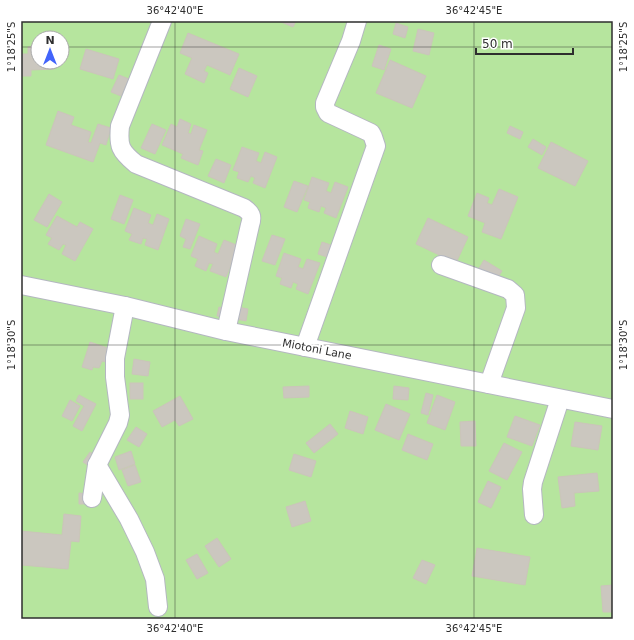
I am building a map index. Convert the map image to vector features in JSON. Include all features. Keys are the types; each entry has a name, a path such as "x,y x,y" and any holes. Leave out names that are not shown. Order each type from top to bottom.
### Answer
{"street":[{"path":"162,21 120,126 120,142 125,155 136,164 244,208 252,215 226,332"},
{"path":"305,347 376,146 371,133 328,114 325,107 325,103 351,40 357,21"},
{"path":"441,265 508,289 515,295 516,308 489,384"},
{"name":"Miotoni Lane","path":"21,285 125,306 226,332 613,410"},
{"path":"92,498 97,465 118,423 120,415 115,377 115,358 125,306"},
{"path":"534,515 532,489 533,482 560,399"},
{"path":"97,465 129,519 145,552 155,579 158,607"}],"green space":[{"path":"21,21 613,21 613,619 21,619"}],"building":[{"path":"279,21 296,21 293,27"},
{"path":"396,23 408,27 405,38 393,34"},
{"path":"418,29 434,33 429,55 413,51"},
{"path":"188,33 239,54 230,75 207,65 204,71 208,73 204,83 185,74 192,58 180,53"},
{"path":"379,45 391,49 384,70 372,66"},
{"path":"28,47 30,47 31,76 21,76 21,54 28,54"},
{"path":"86,49 119,59 113,79 80,69"},
{"path":"390,60 426,76 412,108 376,93"},
{"path":"239,68 257,76 248,97 230,89"},
{"path":"119,75 129,79 121,96 111,92"},
{"path":"58,111 74,117 71,125 91,132 88,142 91,143 98,124 111,128 106,145 100,143 93,162 46,145"},
{"path":"180,119 191,124 188,133 191,134 194,125 207,130 199,150 203,151 198,165 181,158 183,154 162,145 171,124 177,127"},
{"path":"152,124 166,130 155,154 141,148"},
{"path":"510,126 523,132 520,139 507,133"},
{"path":"533,139 546,147 542,155 528,147"},
{"path":"551,142 588,161 575,186 538,168"},
{"path":"242,147 259,153 256,161 261,163 265,152 277,157 265,188 253,183 255,178 251,176 248,182 237,178 239,172 233,170"},
{"path":"216,159 231,165 224,183 208,176"},
{"path":"312,177 329,183 326,191 331,193 335,182 348,187 336,218 324,213 326,208 321,206 319,212 308,208 310,202 304,200"},
{"path":"294,181 308,186 297,212 284,207"},
{"path":"499,189 518,197 501,239 482,232 485,223 468,216 477,193 489,198 487,203 492,205"},
{"path":"49,194 62,202 47,227 34,220"},
{"path":"120,195 133,200 124,224 111,219"},
{"path":"134,208 151,215 148,223 153,225 157,214 169,219 158,250 145,245 147,239 143,238 141,244 129,240 132,234 125,231"},
{"path":"57,216 77,227 80,222 93,229 75,261 62,254 66,245 63,244 59,250 48,244 52,238 46,235"},
{"path":"428,218 468,237 456,263 416,244"},
{"path":"186,219 200,224 190,249 183,247 186,239 180,236"},
{"path":"272,235 285,239 275,265 262,261"},
{"path":"199,236 217,244 214,252 218,254 224,240 239,246 226,277 210,271 213,264 209,263 206,271 195,266 198,259 191,256"},
{"path":"322,242 334,246 330,258 318,254"},
{"path":"284,253 301,259 298,267 303,269 307,259 320,263 308,294 296,289 298,284 293,282 291,288 280,284 282,278 276,276"},
{"path":"484,260 502,271 496,280 478,270"},
{"path":"219,307 227,309 226,317 217,316"},
{"path":"238,307 248,309 246,321 236,319"},
{"path":"90,342 111,349 106,362 102,361 99,368 93,367 92,370 82,367"},
{"path":"134,359 150,362 148,376 132,374"},
{"path":"130,383 143,383 143,399 130,399"},
{"path":"309,386 309,397 284,398 283,387"},
{"path":"394,386 409,388 408,400 393,399"},
{"path":"426,393 433,395 428,415 421,413"},
{"path":"79,395 96,404 82,431 73,426 84,406 76,401"},
{"path":"437,395 455,402 445,430 427,423"},
{"path":"180,396 193,419 179,426 175,420 162,427 153,411"},
{"path":"70,400 80,406 72,421 62,416"},
{"path":"386,404 410,414 399,440 375,430"},
{"path":"350,411 368,417 363,434 345,428"},
{"path":"515,416 540,425 532,446 507,437"},
{"path":"475,421 476,446 461,446 460,422"},
{"path":"575,422 602,426 598,450 571,446"},
{"path":"330,424 338,434 314,453 306,443"},
{"path":"136,427 147,434 139,447 127,440"},
{"path":"408,434 433,444 427,460 402,450"},
{"path":"504,443 522,452 507,480 489,471"},
{"path":"131,451 135,464 119,470 115,457"},
{"path":"90,452 98,458 92,468 83,462"},
{"path":"294,454 316,461 311,477 289,470"},
{"path":"135,465 141,482 128,486 122,470"},
{"path":"597,473 599,491 574,493 575,506 562,508 558,477"},
{"path":"488,481 501,487 491,508 478,502"},
{"path":"79,493 90,494 90,504 79,504"},
{"path":"305,501 311,521 292,527 286,507"},
{"path":"64,514 81,516 79,542 71,541 68,569 21,565 21,531 62,535"},
{"path":"217,538 231,559 219,567 205,546"},
{"path":"477,548 530,557 525,585 472,576"},
{"path":"197,554 208,573 197,579 186,560"},
{"path":"422,560 435,565 426,584 413,578"},
{"path":"613,585 613,612 603,612 601,586"}]}
